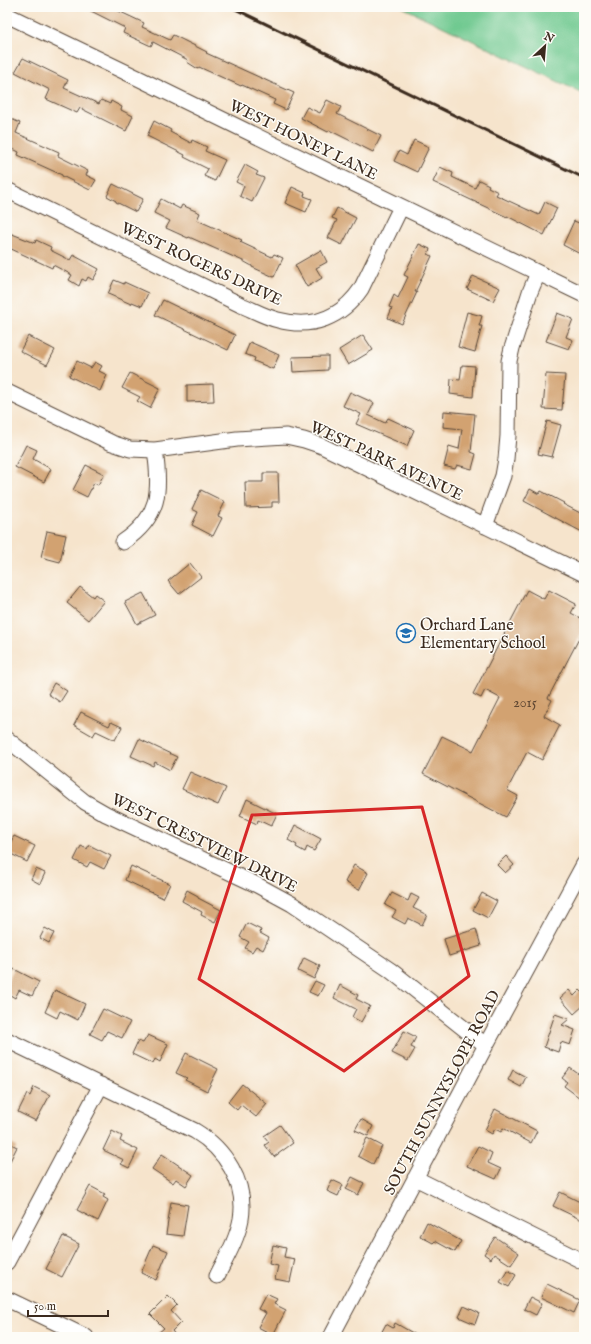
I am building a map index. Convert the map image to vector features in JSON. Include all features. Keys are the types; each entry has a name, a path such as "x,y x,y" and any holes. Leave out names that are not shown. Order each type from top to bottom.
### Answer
{"street":[{"name":"WEST HONEY LANE","path":"7,15 584,295"},
{"name":"WEST ROGERS DRIVE","path":"7,190 241,305 278,320 299,324 322,320 335,314 354,299 377,259 401,207"},
{"path":"485,526 503,476 506,460 508,436 509,362 530,292 538,273"},
{"name":"WEST PARK AVENUE","path":"7,392 112,443 130,449 155,450 272,436 286,436 304,440 322,446 584,574"},
{"path":"123,542 133,536 143,526 155,504 158,485 158,470 155,450"},
{"name":"WEST CRESTVIEW DRIVE","path":"7,739 85,802 106,814 257,885 292,904 390,970 471,1034 486,1044"},
{"name":"SOUTH SUNNYSLOPE ROAD","path":"331,1337 486,1044 584,864"},
{"path":"7,1040 204,1136 220,1151 235,1173 241,1196 241,1218 237,1234 217,1276"},
{"path":"7,1262 101,1085"},
{"path":"415,1178 584,1262"},
{"path":"7,1299 86,1337"}],"highlighted area":[{"path":"422,807 469,976 344,1071 199,979 252,815"}],"green space":[{"path":"402,7 584,7 584,94"}],"building":[{"path":"83,7 110,7 144,23 142,27 170,40 173,35 207,52 206,53 294,93 286,110 273,104 275,100 199,67 198,69 187,62 188,60 153,42 151,46 123,33 125,28"},
{"path":"23,58 68,80 64,88 99,104 101,100 110,104 111,101 122,107 121,110 133,116 126,131 80,108 77,113 46,99 50,90 15,72"},
{"path":"327,100 341,107 337,114 381,136 373,152 301,118 307,107 320,113"},
{"path":"7,117 20,123 16,133 59,152 58,156 88,171 86,175 96,180 90,190 62,175 18,155 19,152 9,147 7,151"},
{"path":"154,121 171,130 170,132 191,143 192,140 207,147 205,151 225,160 215,181 204,176 208,169 184,157 185,155 147,136"},
{"path":"414,140 429,147 417,172 394,161 399,151 407,155"},
{"path":"245,165 258,172 256,175 264,178 252,202 240,196 244,186 236,182"},
{"path":"440,167 453,173 452,177 475,188 479,180 498,192 496,195 539,215 545,202 557,208 544,235 507,216 433,182"},
{"path":"113,184 143,199 136,212 107,196"},
{"path":"292,187 305,193 304,196 312,199 306,212 285,203"},
{"path":"161,199 180,209 182,205 200,213 197,220 242,240 240,242 272,257 274,254 283,258 274,277 252,267 243,261 166,228 170,221 154,213"},
{"path":"337,208 356,218 342,245 328,238 337,220 332,218"},
{"path":"574,221 584,225 584,256 563,245"},
{"path":"7,232 35,243 36,240 51,247 50,250 70,260 73,255 99,269 93,280 88,277 86,281 82,279 79,286 69,280 72,275 53,265 52,268 7,247"},
{"path":"419,244 430,249 428,254 432,256 402,324 388,318 392,308 389,307 394,295 398,298 408,277 404,275"},
{"path":"321,250 327,262 316,268 322,278 307,287 295,265"},
{"path":"473,276 500,288 493,301 467,289"},
{"path":"114,280 124,284 124,282 148,293 142,306 132,302 131,304 108,294"},
{"path":"163,300 235,335 228,350 155,315"},
{"path":"467,312 482,316 479,326 482,326 475,352 458,347"},
{"path":"557,313 573,319 566,337 573,340 569,349 546,341"},
{"path":"363,335 373,350 348,365 339,350"},
{"path":"28,336 55,350 47,365 20,351"},
{"path":"250,342 279,355 273,369 254,361 255,358 245,354"},
{"path":"328,356 328,370 293,372 292,357"},
{"path":"77,361 91,368 95,362 102,366 99,371 107,375 100,391 69,376"},
{"path":"462,365 475,366 473,397 450,394 451,379 460,380"},
{"path":"130,373 160,388 150,408 137,401 140,397 122,388"},
{"path":"546,374 565,375 562,410 543,409"},
{"path":"213,384 214,401 187,402 187,385"},
{"path":"350,392 374,403 368,415 385,423 388,418 414,430 407,446 356,424 361,414 343,406"},
{"path":"444,411 475,414 471,452 476,454 472,469 457,465 455,469 444,466 449,446 459,449 462,429 443,427"},
{"path":"547,421 561,425 552,457 538,454"},
{"path":"26,445 37,450 33,459 51,469 44,482 15,467"},
{"path":"86,465 104,474 98,485 94,483 87,497 73,490"},
{"path":"263,473 278,473 279,502 272,502 272,507 246,508 245,482 263,482"},
{"path":"530,489 539,494 541,491 584,515 584,533 524,501"},
{"path":"201,490 225,502 218,516 222,518 213,536 192,525 198,512 192,509"},
{"path":"47,531 66,535 60,562 41,557"},
{"path":"190,563 201,577 179,594 168,581"},
{"path":"80,587 93,597 95,594 104,601 88,620 67,603"},
{"path":"527,590 544,599 549,590 576,604 571,613 584,620 584,629 548,698 552,700 544,716 560,725 542,760 527,752 507,790 518,796 506,817 423,774 442,736 473,751 500,698 485,690 481,698 473,694"},
{"path":"143,593 155,615 137,624 125,602"},
{"path":"54,683 67,691 60,702 48,694"},
{"path":"81,712 109,726 111,722 122,727 115,740 96,731 93,736 74,725"},
{"path":"139,739 177,757 170,770 155,762 153,766 131,756"},
{"path":"190,772 226,788 218,805 182,789"},
{"path":"247,799 277,814 271,826 258,820 257,824 240,816"},
{"path":"295,825 321,839 314,851 307,847 305,852 288,840"},
{"path":"14,836 35,846 27,862 7,852 7,849"},
{"path":"89,845 111,856 104,869 90,862 87,867 74,860 81,846 87,849"},
{"path":"506,856 514,865 505,873 497,865"},
{"path":"354,865 368,873 359,890 345,882"},
{"path":"131,866 170,884 163,898 125,880"},
{"path":"36,869 45,873 40,884 31,879"},
{"path":"187,890 198,896 198,898 221,910 215,922 201,915 202,912 182,901"},
{"path":"392,893 408,901 411,894 419,898 413,908 427,915 422,925 408,918 405,924 392,917 396,911 385,905"},
{"path":"482,893 497,901 488,918 473,910"},
{"path":"247,923 261,930 260,933 269,938 263,950 256,946 252,952 245,948 249,942 240,937"},
{"path":"45,928 54,933 49,943 40,938"},
{"path":"476,929 481,946 449,956 444,939"},
{"path":"304,958 320,966 314,979 298,971"},
{"path":"14,969 39,982 32,996 19,990 15,998 7,993 7,983"},
{"path":"315,981 324,985 318,996 309,992"},
{"path":"340,985 358,995 356,999 370,1006 361,1022 352,1017 356,1009 334,998"},
{"path":"55,990 85,1004 78,1020 60,1011 57,1018 45,1012"},
{"path":"569,990 574,996 580,990 584,994 584,1005 574,1014 560,998"},
{"path":"103,1009 130,1022 122,1038 107,1031 102,1040 90,1034"},
{"path":"555,1014 569,1019 562,1025 575,1030 570,1045 561,1042 558,1052 544,1047"},
{"path":"404,1031 416,1037 411,1047 415,1049 408,1061 392,1053"},
{"path":"148,1035 168,1044 160,1062 155,1059 153,1064 132,1054 138,1041 143,1043"},
{"path":"186,1053 218,1069 207,1091 185,1080 187,1078 176,1073"},
{"path":"570,1068 584,1078 584,1101 564,1086 567,1082 562,1078"},
{"path":"513,1070 526,1077 521,1087 508,1080"},
{"path":"242,1084 267,1104 256,1117 241,1105 237,1110 228,1102"},
{"path":"34,1087 50,1095 36,1121 18,1112 27,1094 30,1096"},
{"path":"495,1109 537,1131 531,1143 503,1128 501,1132 495,1129 492,1134 485,1130"},
{"path":"361,1119 373,1126 368,1136 355,1130"},
{"path":"280,1125 293,1143 274,1157 265,1145 269,1142 264,1136"},
{"path":"112,1131 122,1136 120,1141 138,1150 129,1168 121,1164 124,1160 103,1150"},
{"path":"367,1138 382,1146 373,1164 358,1156"},
{"path":"7,1142 17,1147 7,1167"},
{"path":"478,1146 492,1153 488,1163 501,1169 496,1179 467,1166"},
{"path":"162,1154 193,1175 186,1186 176,1179 173,1183 152,1169"},
{"path":"352,1177 364,1183 358,1195 346,1189"},
{"path":"332,1180 343,1185 338,1196 327,1191"},
{"path":"90,1186 105,1194 103,1197 108,1200 98,1221 77,1210"},
{"path":"560,1192 584,1204 584,1221 553,1206"},
{"path":"171,1202 188,1205 183,1236 166,1234"},
{"path":"427,1222 461,1241 455,1252 435,1241 433,1243 420,1236"},
{"path":"63,1236 79,1244 62,1277 46,1269"},
{"path":"495,1237 519,1253 511,1265 494,1254 491,1259 484,1254"},
{"path":"153,1245 168,1251 156,1280 141,1273"},
{"path":"273,1245 286,1248 284,1257 295,1259 290,1282 275,1279 278,1266 269,1264"},
{"path":"508,1270 516,1275 509,1287 500,1282"},
{"path":"547,1284 580,1300 574,1313 541,1297"},
{"path":"266,1294 277,1299 274,1304 286,1310 273,1335 258,1327 266,1313 258,1309"},
{"path":"168,1296 177,1305 171,1311 181,1322 172,1331 177,1337 163,1337 158,1333 164,1328 150,1314"},
{"path":"530,1297 542,1303 536,1315 524,1309"},
{"path":"464,1306 479,1313 475,1324 459,1317"},
{"path":"395,1323 420,1337 379,1337 386,1324 393,1328"}],"railway":[{"path":"231,7 584,178"}],"place":[{"name":"Orchard Lane Elementary School","path":"406,633"}]}
